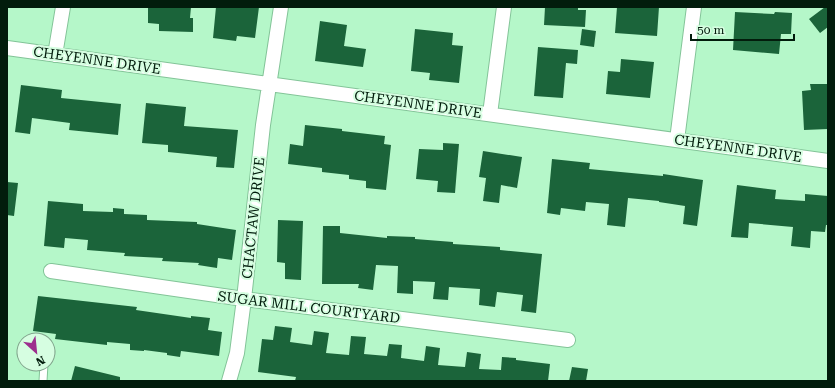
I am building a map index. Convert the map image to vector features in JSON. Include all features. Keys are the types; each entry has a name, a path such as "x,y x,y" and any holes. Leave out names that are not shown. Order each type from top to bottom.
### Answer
{"street":[{"path":"55,55 63,7"},
{"name":"CHACTAW DRIVE","path":"229,381 237,353 263,125 281,7"},
{"path":"490,114 504,7"},
{"path":"677,140 694,7"},
{"name":"CHEYENNE DRIVE","path":"7,48 828,161"},
{"name":"SUGAR MILL COURTYARD","path":"51,271 244,299 568,340"}],"building":[{"path":"148,7 191,7 190,18 193,18 193,32 159,31 159,24 148,23"},
{"path":"216,7 259,7 255,38 237,36 236,41 213,38"},
{"path":"545,7 578,7 578,10 586,10 585,27 544,25"},
{"path":"617,7 659,7 657,36 615,33"},
{"path":"825,7 828,7 828,27 820,33 809,19"},
{"path":"735,12 774,14 775,12 792,13 791,34 781,34 779,54 733,50"},
{"path":"320,21 347,25 344,46 366,49 363,67 315,61"},
{"path":"415,29 453,33 452,45 463,46 459,83 429,80 430,73 411,71"},
{"path":"582,29 596,31 594,47 580,45"},
{"path":"538,47 578,50 577,64 566,63 563,98 534,96"},
{"path":"621,59 654,62 650,98 606,94 608,71 620,72"},
{"path":"810,84 828,84 828,129 804,130 802,91 811,90"},
{"path":"21,85 62,90 61,98 121,104 118,135 69,130 70,123 32,118 30,134 15,132"},
{"path":"146,103 186,107 184,126 238,130 234,168 216,167 217,157 168,152 168,145 142,143"},
{"path":"305,125 385,136 384,144 391,145 386,190 366,188 366,181 349,179 349,175 322,172 322,168 288,164 290,144 303,146"},
{"path":"443,143 459,144 455,193 437,192 438,181 416,179 419,149 443,150"},
{"path":"483,151 522,157 517,188 501,185 499,203 483,201 486,178 479,177"},
{"path":"552,159 590,163 589,169 663,176 663,174 703,180 697,226 683,224 685,206 659,201 628,198 625,227 607,225 609,204 586,202 585,211 561,208 560,215 547,213"},
{"path":"7,182 18,183 14,216 7,215"},
{"path":"737,185 776,190 775,199 805,201 805,194 828,196 828,225 826,225 825,232 811,231 810,248 791,246 793,227 749,223 748,238 731,237"},
{"path":"48,201 83,204 83,211 113,212 113,208 124,209 124,214 147,215 147,220 197,222 197,224 236,230 232,260 218,258 217,268 198,265 199,263 162,261 163,258 124,256 125,253 87,250 88,240 65,238 64,248 44,246"},
{"path":"278,220 303,221 301,280 285,279 285,263 277,262"},
{"path":"323,226 340,226 340,233 387,238 387,236 415,237 415,239 453,242 453,244 500,247 500,250 542,254 536,313 521,311 523,295 497,292 495,307 479,305 480,289 449,287 448,300 433,299 435,282 413,281 413,294 397,293 398,266 376,265 373,290 358,288 359,284 322,284"},
{"path":"38,296 137,307 136,310 191,318 191,316 210,318 208,330 222,332 219,356 181,351 180,357 167,355 167,353 130,350 130,344 107,342 107,345 56,339 56,332 33,331"},
{"path":"275,326 292,328 290,342 312,345 314,331 329,333 326,353 349,355 351,336 366,337 364,354 387,356 389,344 402,345 401,358 424,361 426,346 440,348 438,365 465,367 467,352 481,354 479,369 501,370 502,357 550,364 548,381 295,381 296,377 258,372 262,339 273,340"},
{"path":"75,366 120,377 120,381 71,381"},
{"path":"572,367 588,369 586,381 569,381"}]}
